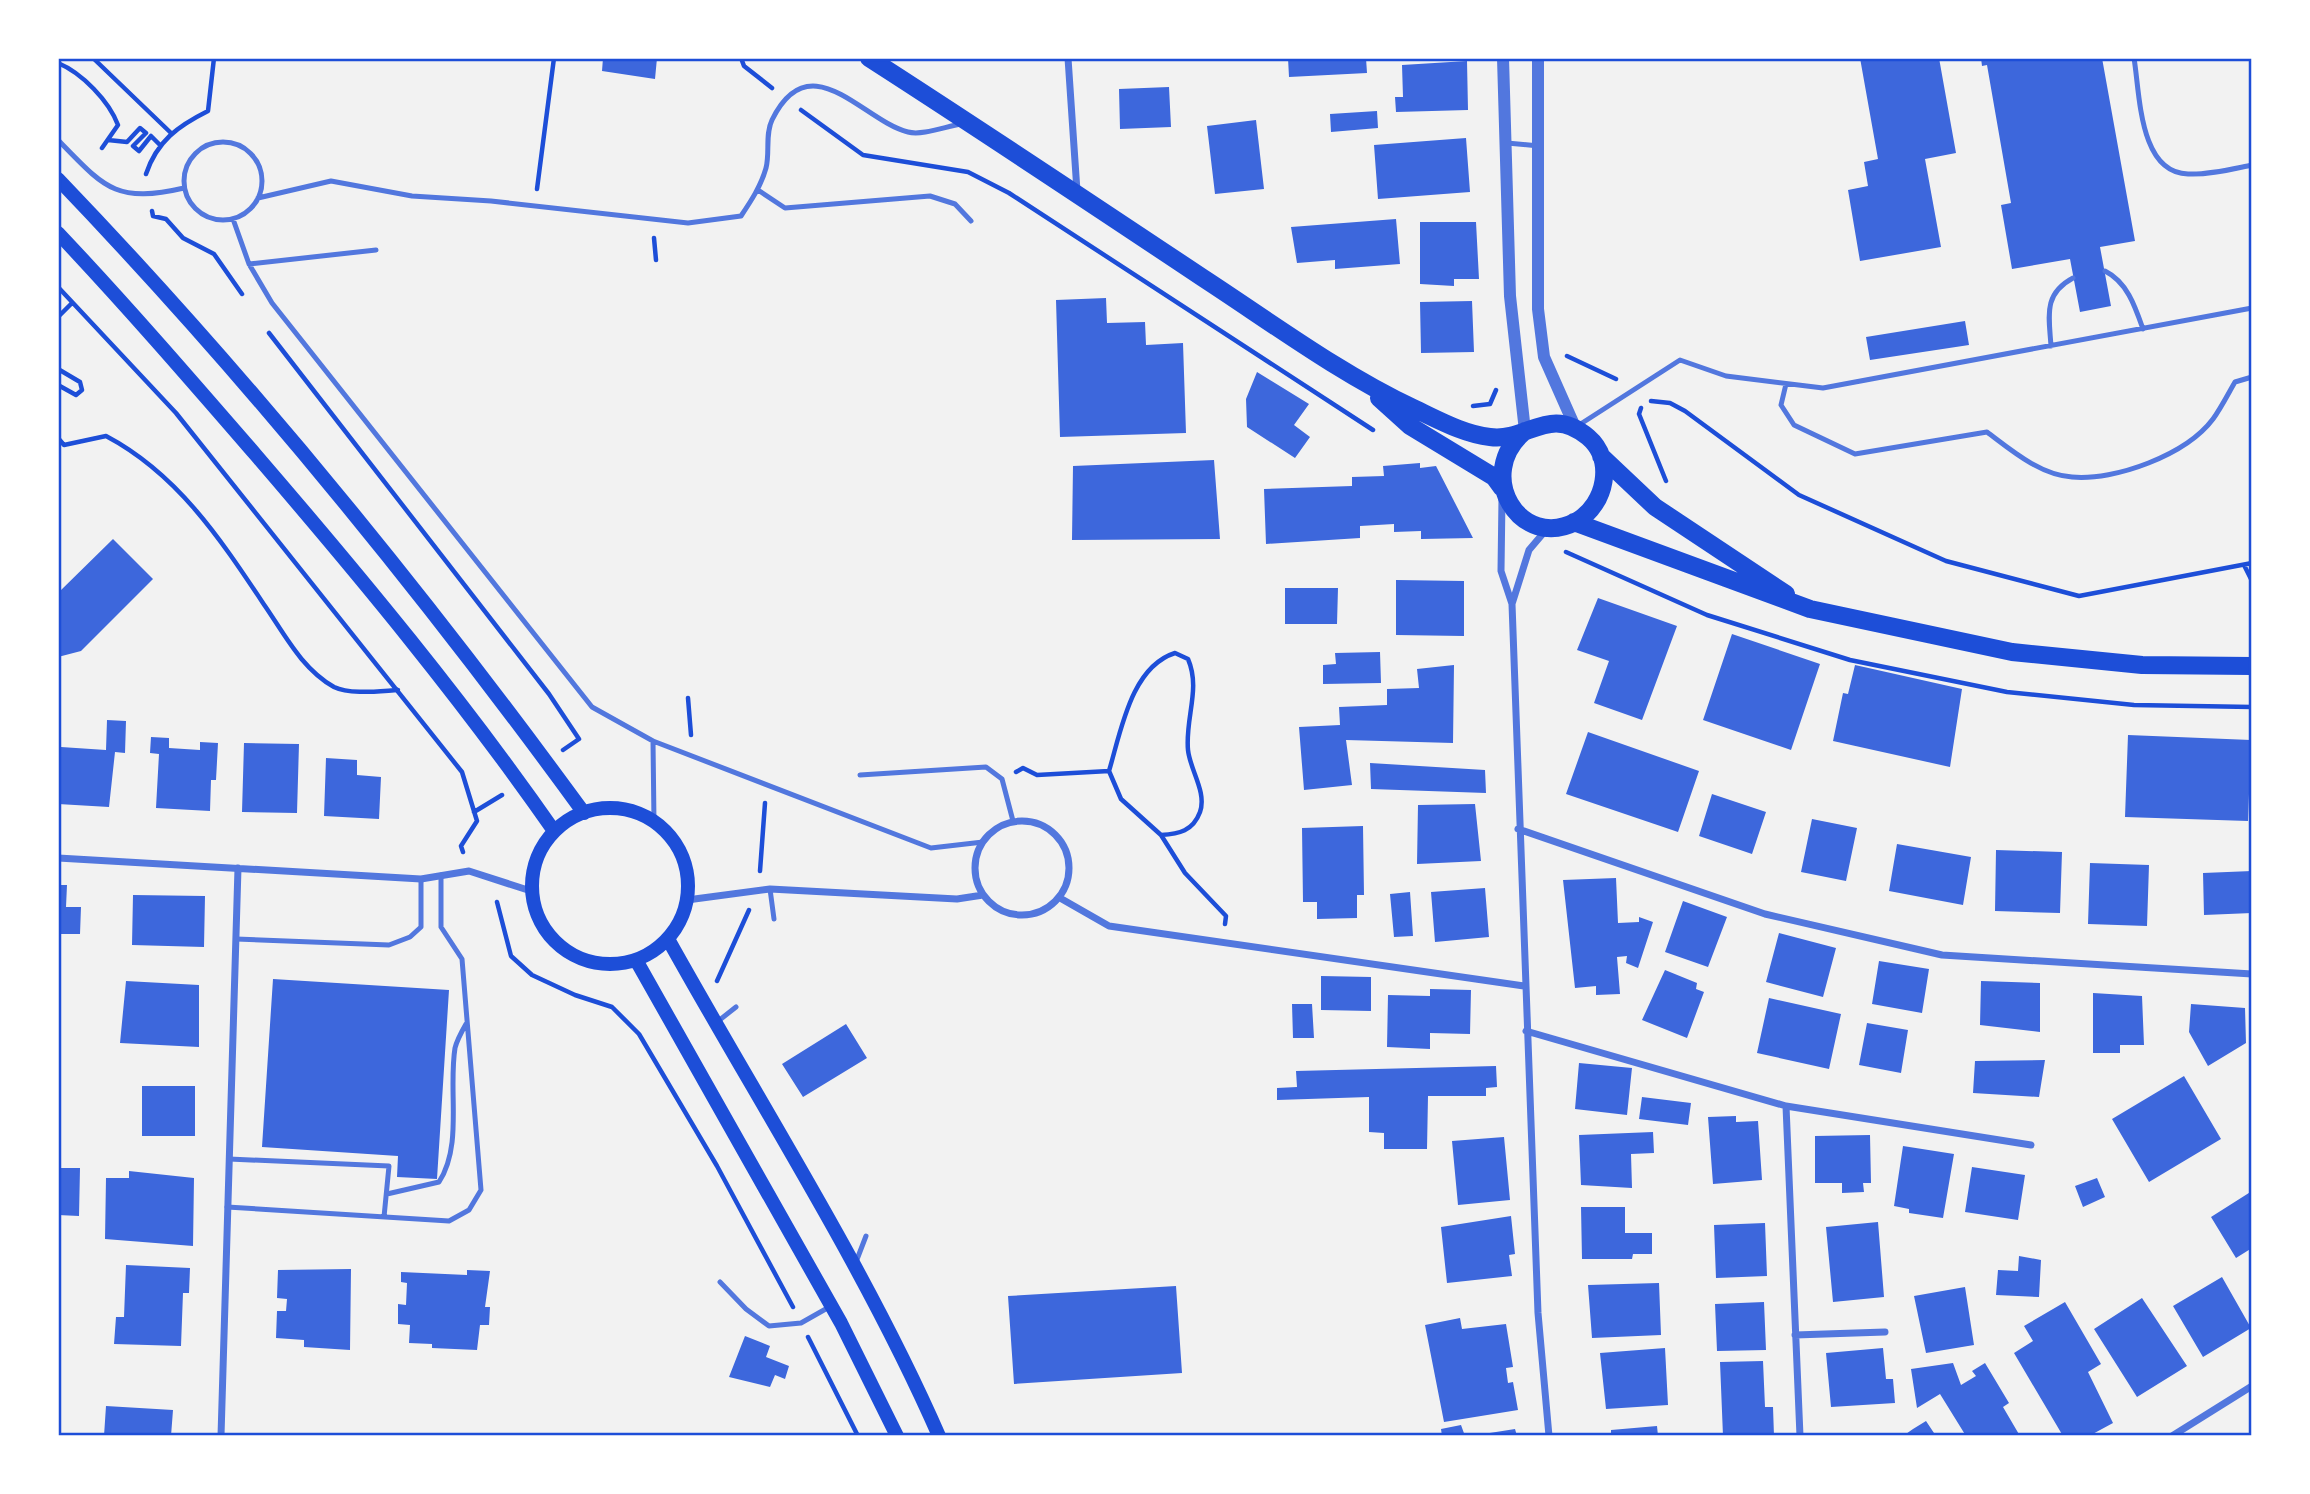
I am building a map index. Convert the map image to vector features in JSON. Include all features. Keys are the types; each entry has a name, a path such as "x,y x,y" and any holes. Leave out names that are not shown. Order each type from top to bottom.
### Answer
{"main road":[{"path":"869,58 1366,386 1460,430 1491,438 1550,423 1575,427 1591,439 1601,456 1655,507 1810,609"},
{"path":"58,179 145,270 384,550 584,813"},
{"path":"58,233 119,297 370,587 520,782 554,831"},
{"path":"1366,386 1410,426 1494,477 1507,500 1524,519 1549,527 1574,522 1594,505 1601,494 1604,481 1601,456"},
{"path":"1502,488 1502,462 1507,450 1525,431"},
{"path":"1574,522 1810,609 2012,652 2142,665 2252,666"},
{"path":"608,808 632,811 654,822 671,837 682,856 688,878 687,900 680,921 668,939 636,960 600,963 566,952 549,935 537,915 531,891 533,869 541,849 554,831 584,813 608,808"},
{"path":"668,939 854,1268 921,1394 939,1436"},
{"path":"636,960 831,1306 897,1436"}],"street":[{"path":"1068,58 1077,195"},
{"path":"1503,58 1503,142 1510,296 1525,431"},
{"path":"1538,58 1538,309 1544,357 1575,427"},
{"path":"1502,488 1501,571 1512,604 1518,829 1538,1313 1549,1436"},
{"path":"1512,604 1529,550 1549,527"},
{"path":"1013,821 1030,821 1045,826 1058,837 1067,851 1070,867 1068,883 1060,898 1049,908 1020,915 993,906 983,895 975,868 983,842 991,832 1013,821"},
{"path":"1518,829 1765,914 1942,954 2252,974"},
{"path":"58,858 421,878 469,871 531,891"},
{"path":"221,1436 238,868"},
{"path":"687,900 770,889 957,899 983,895"},
{"path":"1060,898 1109,926 1524,986"},
{"path":"1526,1031 1786,1106 2032,1145"},
{"path":"1786,1106 1800,1436"},
{"path":"1795,1335 1885,1332"},
{"path":"2172,1436 2252,1386"}],"lane":[{"path":"2134,58 2149,146 2164,167 2186,174 2252,165"},
{"path":"258,198 331,181 412,196 688,223 741,216 758,190 766,167 770,122 786,99 811,85 830,89 909,133 969,122"},
{"path":"58,140 97,180 121,193 149,196 184,188"},
{"path":"220,142 245,149 259,168 261,188 258,198 243,214 233,219 208,218 197,211 184,188 188,163 197,152 220,142"},
{"path":"1503,142 1539,146"},
{"path":"758,190 785,208 930,196 955,204 971,221"},
{"path":"233,219 249,264 272,303 592,707 653,741 931,848 983,842"},
{"path":"249,264 376,250"},
{"path":"2105,271 2117,277 2136,308 2143,329"},
{"path":"2051,346 2051,298 2059,285 2073,278"},
{"path":"1575,427 1680,360 1726,376 1823,388 2252,308"},
{"path":"1786,384 1781,405 1794,425 1855,454 1986,432 2023,459 2070,477 2122,474 2171,453 2211,421 2235,382 2252,377"},
{"path":"653,741 654,822"},
{"path":"860,775 986,766 1002,779 1013,821"},
{"path":"228,1207 449,1221 470,1210 481,1190 463,958 441,927 441,875"},
{"path":"236,939 389,945 410,937 421,927 421,878"},
{"path":"770,889 774,919"},
{"path":"715,1023 736,1007"},
{"path":"387,1194 439,1182 445,1173 450,1155 455,1046 467,1020"},
{"path":"229,1159 389,1166 384,1217"},
{"path":"854,1268 866,1236"},
{"path":"720,1282 746,1309 769,1326 801,1323 831,1306"}],"path":[{"path":"93,58 171,133"},
{"path":"214,58 208,111 171,133 160,145 146,176 153,216 166,219 183,238 214,254 243,296"},
{"path":"535,206 554,58"},
{"path":"58,63 73,70 113,110 118,125 102,148"},
{"path":"108,141 127,142 140,128 146,133 133,146 139,151 151,136 160,145"},
{"path":"58,287 176,413 462,772 477,821 461,846 472,887 499,903 511,956 532,975 575,995 612,1007 639,1034 717,1166 858,1436"},
{"path":"58,317 72,303"},
{"path":"265,328 550,694 579,739 547,762"},
{"path":"58,369 80,382 82,390 76,395 58,385"},
{"path":"1460,430 1473,406 1490,404 1497,386"},
{"path":"58,438 64,445 106,436 160,471 219,539 308,668 337,688 399,690"},
{"path":"2244,566 2252,581"},
{"path":"1161,835 1180,834 1192,827 1201,811 1200,789 1188,752 1195,675 1188,659 1175,653 1160,658 1148,669 1126,713 1109,771 1121,799 1161,835 1185,873 1226,916 1224,943"},
{"path":"688,698 693,757"},
{"path":"1002,779 1023,768 1037,775 1109,771"},
{"path":"474,812 520,782"},
{"path":"701,997 716,985 758,890 766,785"},
{"path":"639,1034 669,1018"}],"building":[{"path":"603,58 657,58 655,79 602,71"},
{"path":"1288,58 1366,58 1367,73 1289,77"},
{"path":"1860,58 1939,58 1956,153 1925,159 1941,247 1860,261 1848,190 1868,186 1864,162 1878,159"},
{"path":"1981,58 2102,58 2135,241 2100,247 2111,306 2080,312 2070,259 2012,269 2001,205 2011,203 1987,65 1982,66"},
{"path":"1467,61 1468,110 1396,112 1395,97 1403,97 1402,65"},
{"path":"1169,87 1171,127 1120,129 1119,89"},
{"path":"1377,111 1378,128 1331,132 1330,114"},
{"path":"1256,120 1264,189 1215,194 1207,126"},
{"path":"1466,138 1470,192 1378,199 1374,145"},
{"path":"1396,219 1400,264 1335,269 1335,260 1297,263 1291,227"},
{"path":"1420,222 1476,222 1479,279 1454,279 1454,286 1420,284"},
{"path":"1106,298 1107,323 1145,322 1146,345 1183,343 1186,433 1060,437 1056,300"},
{"path":"1472,301 1474,352 1421,353 1420,302"},
{"path":"1965,321 1969,345 1870,360 1866,337"},
{"path":"1257,372 1309,404 1294,425 1310,437 1295,458 1247,427 1246,399"},
{"path":"1214,460 1220,539 1072,540 1073,466"},
{"path":"1420,463 1420,468 1436,466 1473,538 1421,539 1421,531 1394,532 1394,524 1360,526 1360,538 1266,544 1264,489 1352,486 1352,477 1384,476 1383,466"},
{"path":"113,539 153,579 81,651 58,657 58,593"},
{"path":"1396,580 1464,581 1464,636 1396,635"},
{"path":"1285,588 1338,588 1337,624 1285,624"},
{"path":"1598,598 1677,626 1642,720 1594,703 1609,661 1577,650"},
{"path":"1732,634 1820,664 1791,750 1703,720"},
{"path":"1380,652 1381,683 1323,684 1323,665 1336,664 1335,653"},
{"path":"1454,665 1453,743 1346,740 1352,785 1304,790 1299,727 1340,725 1339,707 1387,705 1387,689 1419,688 1417,669"},
{"path":"1855,665 1962,689 1950,767 1833,741 1843,693 1848,694"},
{"path":"107,720 126,721 125,753 115,752 109,807 58,804 61,747 106,750"},
{"path":"1588,732 1699,771 1678,832 1566,794"},
{"path":"2128,735 2251,740 2248,821 2125,817"},
{"path":"151,737 169,738 169,748 200,750 200,742 218,743 216,780 211,780 210,811 156,808 159,754 150,753"},
{"path":"244,743 299,744 297,813 242,812"},
{"path":"326,758 357,760 357,775 381,777 379,819 324,816"},
{"path":"1370,763 1485,770 1486,793 1371,789"},
{"path":"1712,794 1766,812 1752,854 1699,836"},
{"path":"1475,804 1481,861 1417,864 1418,805"},
{"path":"1812,819 1857,828 1846,881 1801,872"},
{"path":"1363,826 1364,895 1357,895 1357,918 1317,919 1317,902 1303,902 1302,828"},
{"path":"1897,844 1971,857 1963,905 1889,891"},
{"path":"1996,850 2062,852 2060,913 1995,911"},
{"path":"2090,863 2149,865 2147,926 2088,924"},
{"path":"2252,871 2252,913 2204,915 2203,873"},
{"path":"1616,878 1618,923 1639,922 1639,917 1653,922 1638,968 1626,963 1627,956 1617,957 1620,994 1596,995 1596,986 1575,988 1563,880"},
{"path":"58,885 67,885 66,907 81,907 80,934 58,934"},
{"path":"1485,888 1489,937 1435,942 1431,892"},
{"path":"1410,892 1413,936 1394,937 1390,894"},
{"path":"133,895 205,896 204,947 132,945"},
{"path":"1683,901 1727,917 1708,967 1665,952"},
{"path":"1779,933 1836,948 1823,997 1766,982"},
{"path":"1879,961 1929,969 1922,1013 1872,1004"},
{"path":"1665,970 1697,983 1696,989 1704,992 1687,1038 1642,1020"},
{"path":"1321,976 1371,977 1371,1011 1321,1010"},
{"path":"273,979 449,990 437,1179 397,1177 398,1156 262,1147"},
{"path":"126,981 199,985 199,1047 120,1043"},
{"path":"1981,981 2040,983 2040,1032 1980,1025"},
{"path":"1430,989 1471,990 1470,1034 1430,1033 1430,1049 1387,1047 1388,995 1430,996"},
{"path":"2093,993 2142,996 2144,1045 2120,1045 2120,1053 2093,1053"},
{"path":"1769,998 1841,1014 1829,1069 1757,1053"},
{"path":"1292,1004 1312,1004 1314,1038 1293,1038"},
{"path":"2191,1004 2245,1008 2246,1043 2208,1066 2189,1032"},
{"path":"1867,1023 1908,1030 1901,1073 1859,1065"},
{"path":"846,1024 867,1058 803,1097 782,1064"},
{"path":"2045,1060 2039,1097 1973,1093 1975,1061"},
{"path":"1579,1063 1632,1068 1627,1115 1575,1109"},
{"path":"1496,1066 1497,1087 1486,1088 1486,1096 1428,1096 1427,1149 1384,1149 1384,1133 1369,1132 1369,1097 1277,1100 1277,1088 1297,1087 1296,1071"},
{"path":"2184,1076 2221,1139 2149,1182 2112,1119"},
{"path":"142,1086 195,1086 195,1136 142,1136"},
{"path":"1642,1097 1691,1103 1688,1125 1639,1119"},
{"path":"1736,1116 1736,1122 1758,1121 1762,1180 1713,1184 1708,1117"},
{"path":"1653,1132 1654,1153 1631,1154 1632,1188 1581,1185 1579,1135"},
{"path":"1870,1135 1871,1183 1863,1183 1864,1192 1842,1193 1842,1183 1815,1183 1815,1136"},
{"path":"1504,1137 1510,1200 1458,1205 1452,1141"},
{"path":"1903,1146 1954,1154 1943,1218 1909,1213 1909,1209 1894,1206"},
{"path":"1972,1167 2025,1175 2018,1220 1965,1212"},
{"path":"58,1168 80,1168 79,1216 58,1215"},
{"path":"129,1171 194,1178 193,1246 105,1239 106,1178 129,1178"},
{"path":"2097,1178 2105,1197 2083,1207 2075,1186"},
{"path":"2252,1191 2252,1248 2236,1258 2211,1217"},
{"path":"1581,1207 1625,1207 1625,1233 1652,1233 1652,1254 1633,1254 1632,1259 1582,1259"},
{"path":"1511,1216 1515,1254 1509,1255 1512,1276 1447,1283 1441,1227"},
{"path":"1878,1222 1884,1297 1833,1302 1826,1227"},
{"path":"1765,1223 1767,1276 1716,1278 1714,1225"},
{"path":"2019,1256 2041,1260 2039,1297 1996,1295 1998,1270 2018,1271"},
{"path":"126,1265 190,1268 189,1293 183,1293 181,1346 114,1344 116,1317 124,1317"},
{"path":"351,1269 350,1350 304,1347 304,1340 276,1338 277,1311 286,1311 287,1299 277,1298 278,1270"},
{"path":"467,1270 490,1271 485,1307 490,1307 489,1325 480,1325 477,1350 432,1348 432,1344 409,1343 410,1325 398,1324 398,1304 406,1305 407,1283 401,1282 401,1272 467,1275"},
{"path":"2222,1277 2251,1328 2203,1357 2173,1306"},
{"path":"1659,1283 1661,1335 1592,1338 1588,1285"},
{"path":"1176,1286 1182,1373 1014,1384 1008,1296"},
{"path":"1965,1287 1974,1345 1926,1353 1914,1296"},
{"path":"2142,1298 2187,1366 2137,1397 2094,1329"},
{"path":"1764,1302 1766,1350 1717,1351 1715,1304"},
{"path":"2065,1302 2101,1364 2088,1372 2113,1423 2089,1436 2063,1436 2014,1353 2033,1341 2024,1326"},
{"path":"1460,1318 1462,1329 1506,1324 1513,1367 1506,1368 1508,1383 1513,1382 1518,1410 1444,1422 1425,1325"},
{"path":"745,1336 770,1346 766,1357 789,1366 785,1379 775,1375 770,1387 729,1377"},
{"path":"1665,1348 1668,1405 1606,1409 1600,1353"},
{"path":"1883,1348 1886,1379 1893,1379 1895,1403 1831,1407 1826,1353"},
{"path":"1763,1361 1765,1407 1773,1407 1774,1436 1723,1436 1720,1362"},
{"path":"1953,1363 1961,1385 1976,1376 1972,1371 1985,1363 2009,1403 2003,1407 2020,1436 1966,1436 1940,1394 1917,1408 1911,1369"},
{"path":"106,1406 173,1410 171,1436 104,1436"},
{"path":"1926,1421 1936,1436 1903,1436 1913,1429"},
{"path":"1461,1425 1465,1436 1442,1436 1441,1429"},
{"path":"1657,1426 1658,1436 1611,1436 1611,1430"},
{"path":"1515,1429 1517,1436 1477,1436 1477,1435"}]}
